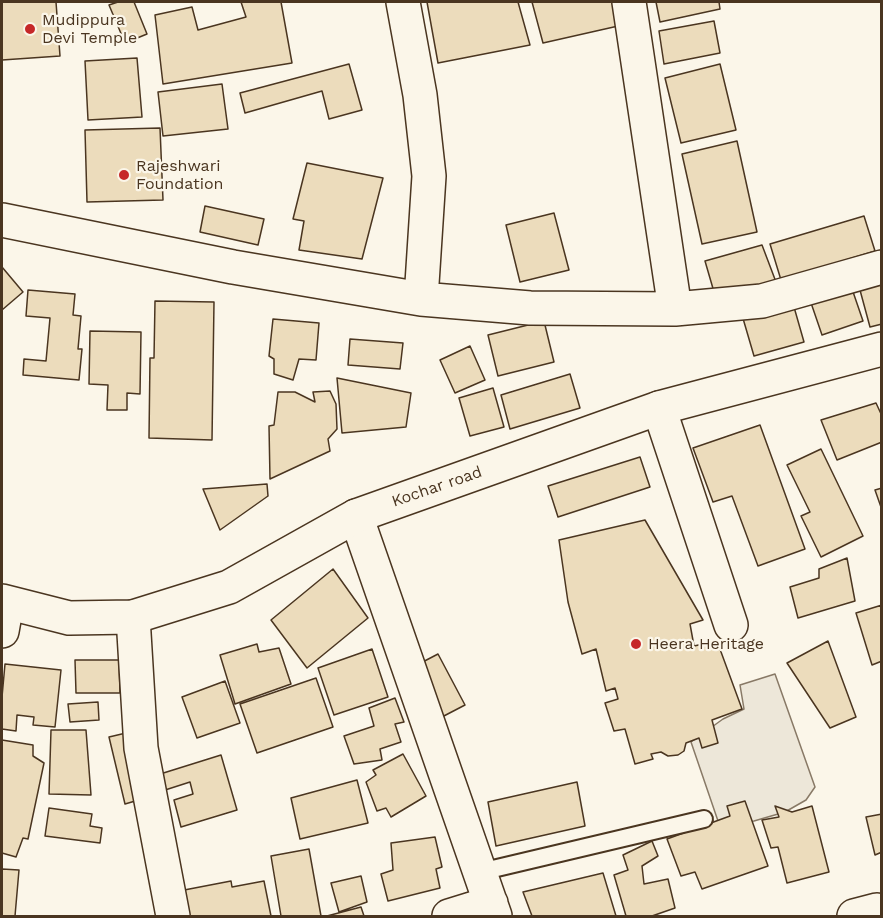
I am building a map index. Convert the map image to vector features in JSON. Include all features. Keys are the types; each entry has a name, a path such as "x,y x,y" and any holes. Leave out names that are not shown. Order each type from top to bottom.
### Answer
{"street":[{"path":"403,2 420,95 429,176 421,299"},
{"path":"629,2 675,309"},
{"path":"2,220 233,267 421,299 530,308 675,309 762,300 882,267"},
{"name":"Kochar road","path":"3,611 69,618 133,616 229,587 356,516 660,408 882,349"},
{"path":"660,408 731,626"},
{"path":"356,516 493,910 449,916"},
{"path":"133,616 141,748 173,916"}],"lane":[{"path":"480,872 704,819"}],"shaded area":[{"path":"775,674 815,787 806,800 785,812 754,821 729,824 718,821 691,742 723,719 744,709 740,685"}],"building":[{"name":"Mudippura Devi Temple","path":"2,2 56,2 60,56 2,60"},
{"path":"118,2 134,2 147,34 125,43 109,5"},
{"path":"241,2 281,2 292,63 163,84 155,15 192,7 198,30 246,17"},
{"path":"427,2 518,2 530,45 438,63"},
{"path":"532,2 623,2 627,24 543,43"},
{"path":"656,2 719,2 720,9 660,22"},
{"path":"714,21 720,53 664,64 659,31"},
{"path":"137,58 142,117 88,120 85,61"},
{"path":"349,64 362,110 329,119 322,91 245,113 240,93"},
{"path":"720,64 736,130 681,143 665,78"},
{"path":"222,84 228,129 163,136 158,92"},
{"name":"Rajeshwari Foundation","path":"160,128 163,200 87,202 85,130"},
{"path":"737,141 757,232 702,244 682,154"},
{"path":"307,163 383,178 362,259 299,250 304,221 293,219"},
{"path":"205,206 264,219 258,245 200,232"},
{"path":"554,213 569,270 520,282 506,225"},
{"path":"864,216 875,251 781,280 770,244"},
{"path":"762,245 776,282 714,292 705,261"},
{"path":"2,267 23,292 2,310"},
{"path":"882,272 882,324 870,327 857,279"},
{"path":"850,283 863,321 822,335 809,297"},
{"path":"28,290 75,294 73,315 81,316 78,349 82,349 79,380 23,375 24,359 46,361 50,318 26,316"},
{"path":"792,300 804,342 754,356 742,315"},
{"path":"155,301 214,302 212,440 149,438 150,358 154,358"},
{"path":"273,319 319,323 316,360 299,359 293,380 274,374 274,359 269,356"},
{"path":"544,321 554,362 498,376 488,335"},
{"path":"90,331 141,332 140,394 127,393 127,410 107,410 108,385 89,384"},
{"path":"350,339 403,343 400,369 348,365"},
{"path":"470,346 485,380 455,393 440,360"},
{"path":"570,374 580,408 510,429 501,395"},
{"path":"337,378 411,393 406,427 342,433"},
{"path":"493,388 504,427 470,436 459,398"},
{"path":"330,391 336,404 337,429 328,439 330,451 270,479 269,426 274,425 278,392 295,392 315,402 313,392"},
{"path":"876,403 882,416 882,442 837,460 821,420"},
{"path":"760,425 805,549 758,566 732,496 713,502 693,448"},
{"path":"821,449 863,536 821,557 801,516 810,512 787,465"},
{"path":"640,457 650,487 558,517 548,486"},
{"path":"267,484 268,496 220,530 203,489"},
{"path":"882,488 882,510 875,490"},
{"name":"Heera Heritage","path":"645,520 703,620 690,624 694,646 717,641 742,709 712,720 718,743 702,748 699,738 686,743 684,751 678,755 668,756 661,752 651,754 653,759 635,764 625,729 614,731 605,703 618,699 615,688 606,691 596,649 582,654 568,602 559,540"},
{"path":"847,558 855,601 798,618 790,587 819,578 819,569"},
{"path":"333,569 368,618 307,668 271,620"},
{"path":"882,605 882,661 872,665 856,613"},
{"path":"828,641 856,717 830,728 787,663"},
{"path":"257,644 259,652 279,648 291,684 235,704 220,655"},
{"path":"372,649 388,697 334,715 318,668"},
{"path":"438,654 465,705 440,718 413,667"},
{"path":"75,660 119,660 120,693 76,693"},
{"path":"5,664 61,670 55,727 33,725 34,717 17,715 16,731 2,729"},
{"path":"316,678 333,727 257,753 240,704"},
{"path":"225,681 240,723 197,738 182,697"},
{"path":"395,698 404,722 395,724 401,742 380,749 382,760 354,764 344,736 374,726 369,708"},
{"path":"98,702 99,720 70,722 68,704"},
{"path":"51,730 86,730 91,795 49,794"},
{"path":"126,733 142,799 125,804 109,737"},
{"path":"2,740 33,745 33,756 44,763 28,839 23,838 16,857 2,853"},
{"path":"403,754 426,796 391,817 386,808 377,811 366,782 376,775 373,770"},
{"path":"221,755 237,810 181,827 174,800 193,794 190,782 162,791 157,775"},
{"path":"357,780 368,823 300,839 291,798"},
{"path":"577,782 585,826 496,846 488,802"},
{"path":"745,801 768,866 702,889 695,872 681,876 667,839 730,816 727,806"},
{"path":"775,806 792,812 812,806 829,872 787,883 778,847 771,848 762,820 779,817"},
{"path":"49,808 92,814 90,826 102,828 100,843 45,836"},
{"path":"882,814 882,852 875,855 866,817"},
{"path":"435,837 442,867 436,869 440,888 388,901 381,874 393,870 391,843"},
{"path":"652,841 658,856 642,866 644,884 668,879 675,908 652,916 626,916 614,875 628,870 623,855"},
{"path":"309,849 321,916 281,916 271,856"},
{"path":"2,869 19,870 15,916 2,916"},
{"path":"603,873 616,916 532,916 523,892"},
{"path":"361,876 367,902 339,912 331,883"},
{"path":"231,881 232,887 264,881 271,916 183,916 179,891"},
{"path":"361,907 364,916 327,916"}],"place":[{"name":"Mudippura Devi Temple","path":"30,29"},
{"name":"Rajeshwari Foundation","path":"124,175"},
{"name":"Heera Heritage","path":"636,644"}]}
